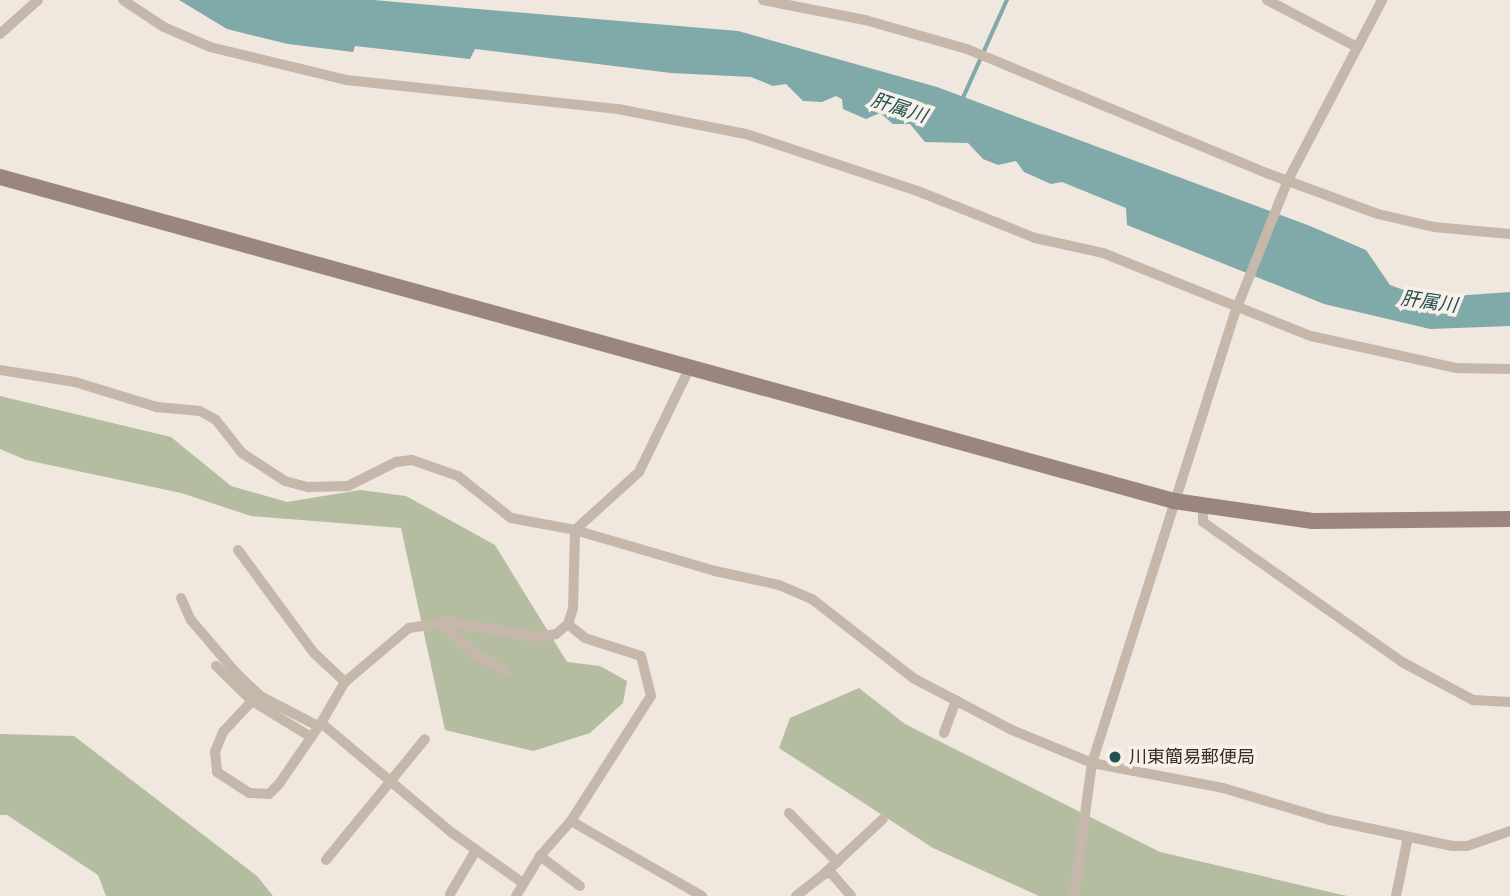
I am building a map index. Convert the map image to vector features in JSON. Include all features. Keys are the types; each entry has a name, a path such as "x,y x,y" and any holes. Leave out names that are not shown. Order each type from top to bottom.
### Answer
{"street":[{"path":"0,34 38,0"},
{"path":"122,0 164,27 210,47 346,80 618,109 746,134 920,192 1035,238 1103,253 1236,310 1311,336 1455,368 1510,369"},
{"path":"763,0 866,20 967,49 1287,183 1378,214 1423,225 1510,234"},
{"path":"1267,0 1357,47"},
{"path":"1074,896 1092,763 1236,310 1287,183 1382,0"},
{"path":"0,177 689,369 1174,500 1313,521 1365,523 1510,520"},
{"path":"252,701 223,732 214,764 217,772 249,793 269,794 320,724 345,682 391,639 409,628 439,622 539,637 556,634 568,624 573,608 575,530 639,472 689,369"},
{"path":"0,370 75,382 157,407 200,411 216,420 242,453 285,481 308,487 348,486 412,460 458,476 511,518 575,530 715,571 779,584 812,599 913,678 1092,763 1223,788 1330,820 1408,837 1466,846 1510,831"},
{"path":"1203,505 1203,522 1402,662 1474,700 1510,702"},
{"path":"238,550 314,653 345,682"},
{"path":"181,598 196,628 237,674 262,697 320,724 476,850 523,884"},
{"path":"439,622 478,656 506,671"},
{"path":"516,896 540,856 571,821 651,696 641,656 585,638 568,624"},
{"path":"216,666 252,701 311,737"},
{"path":"944,733 956,700"},
{"path":"326,860 425,739"},
{"path":"789,813 837,862"},
{"path":"796,896 883,819"},
{"path":"571,821 702,896"},
{"path":"1396,896 1408,837"},
{"path":"450,894 476,850"},
{"path":"540,856 580,886"},
{"path":"825,873 832,874 851,896"}],"green space":[{"path":"0,396 171,437 231,486 287,502 360,490 406,496 495,545 567,662 600,666 627,681 623,703 590,733 533,751 445,730 401,528 251,516 181,493 26,460 0,449"},
{"path":"859,688 905,724 1160,852 1347,896 1039,896 933,848 779,748 790,718"},
{"path":"0,734 74,736 257,876 273,896 106,896 98,875 7,815 0,815"}],"water":[{"name":"肝属川","path":"179,0 373,0 738,31 937,87 1310,226 1366,250 1390,285 1426,298 1510,292 1510,326 1430,329 1324,304 1127,225 1126,208 1062,182 1051,184 1024,172 1016,161 998,165 983,159 968,143 925,142 910,124 893,124 880,113 866,119 843,109 842,99 836,96 822,102 803,101 786,84 773,86 751,77 671,73 475,49 470,59 355,46 353,52 288,44 227,29"}],"waterway":[{"path":"962,100 1007,0"}],"place":[{"name":"川東簡易郵便局","path":"1115,757"}]}
